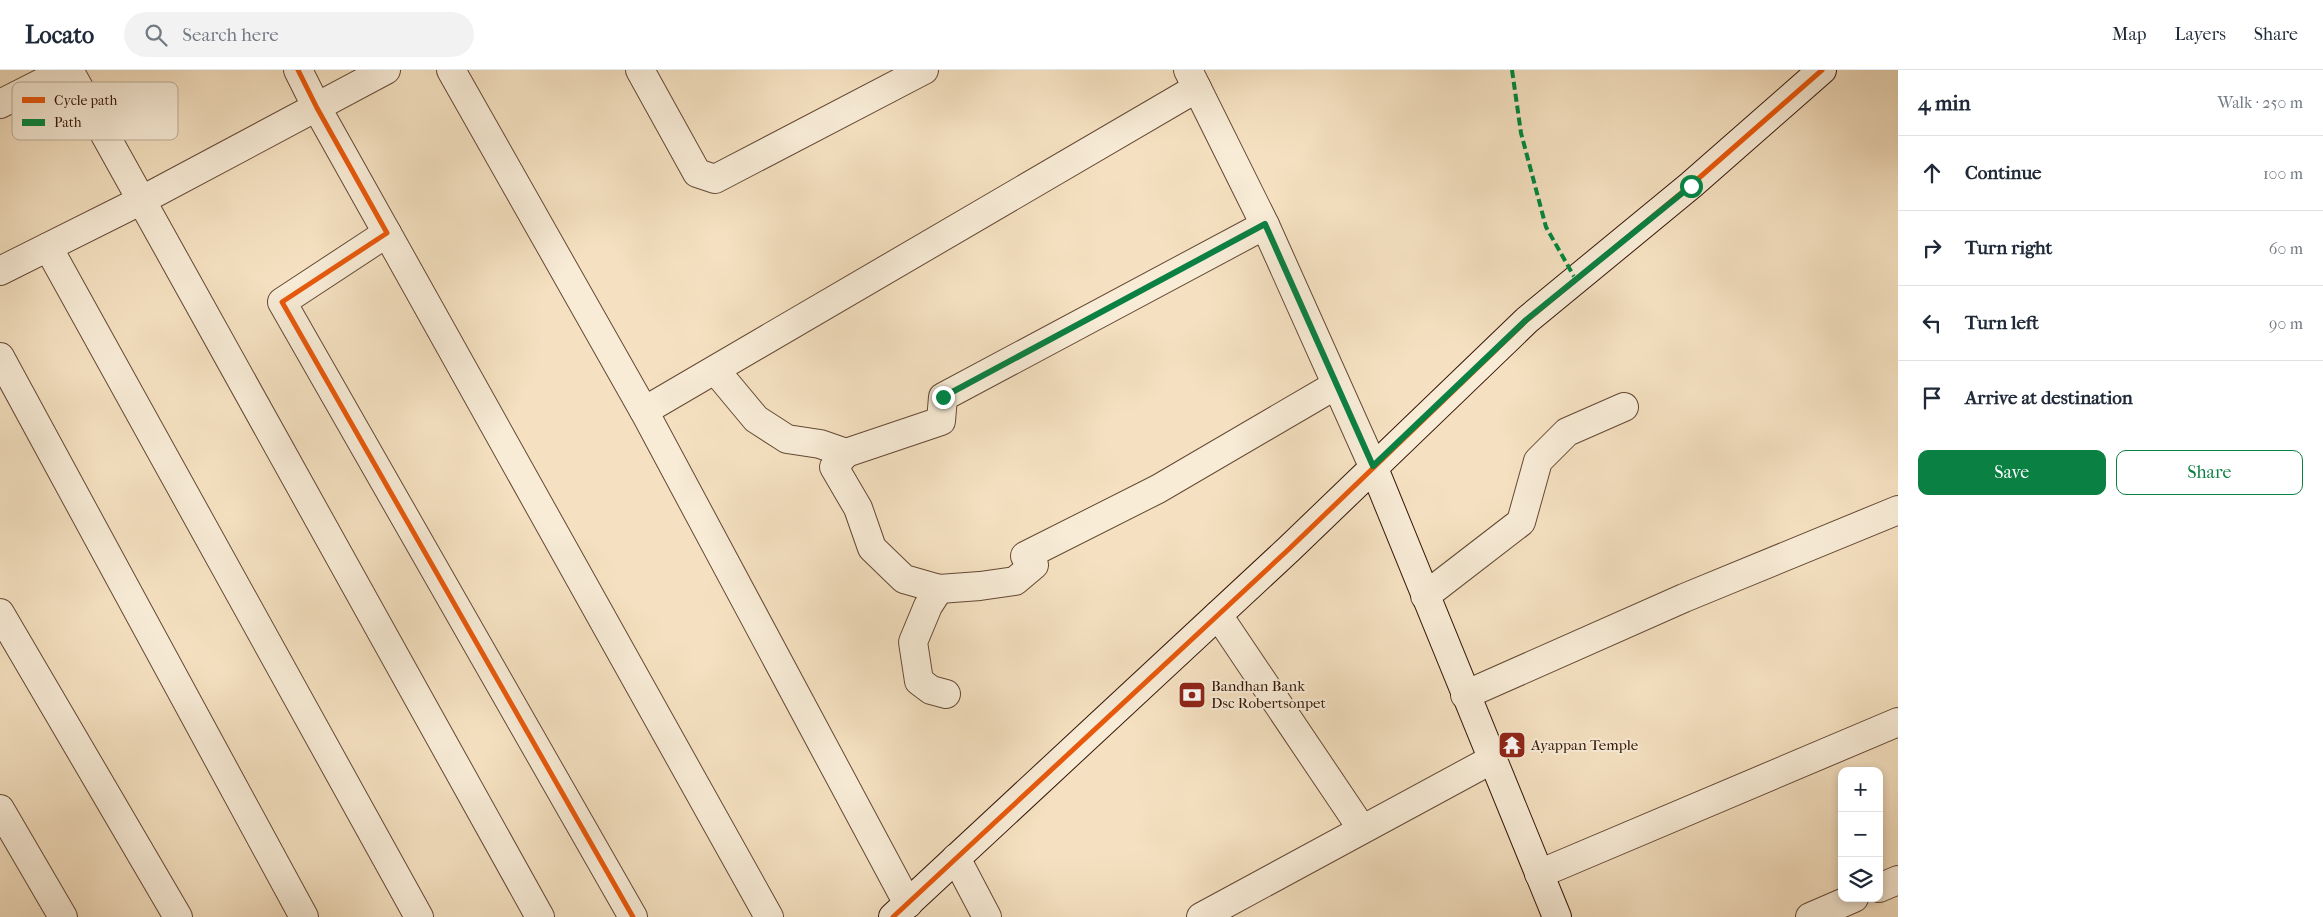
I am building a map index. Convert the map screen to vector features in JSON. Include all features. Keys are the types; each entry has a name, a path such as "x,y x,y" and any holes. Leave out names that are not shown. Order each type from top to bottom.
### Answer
{"street":[{"path":"44,82 68,70 75,82"},
{"path":"298,70 317,108 769,917"},
{"path":"0,271 142,200 386,70"},
{"path":"451,70 644,411 900,911 1289,549 1526,320 1691,186 1822,70"},
{"path":"640,70 697,173 715,179 924,70"},
{"path":"644,411 716,371 1192,79 1265,224 1373,466 1491,760 1557,917"},
{"path":"0,104 12,98"},
{"path":"108,140 540,917"},
{"path":"1265,224 943,397 941,421 846,453 834,467 858,508 872,548 904,579 939,589 1015,581 1034,565 1025,556 1158,489 1336,385"},
{"path":"388,233 282,302 633,917"},
{"path":"48,247 420,917"},
{"path":"0,357 304,917"},
{"path":"716,371 756,418 787,439 820,444 846,453"},
{"path":"1425,596 1520,522 1538,460 1567,432 1624,407"},
{"path":"1465,695 1684,598 1898,510"},
{"path":"939,589 928,606 913,642 919,681 931,690 946,694"},
{"path":"0,613 178,917"},
{"path":"1218,615 1362,829"},
{"path":"1539,874 1898,722"},
{"path":"1201,917 1491,760"},
{"path":"0,809 63,917"},
{"path":"956,858 987,917"},
{"path":"1883,886 1898,880"},
{"path":"1810,917 1845,902"}],"marked path":[{"path":"1512,70 1521,133 1546,227 1576,280"}],"cycle path":[{"path":"298,70 317,108 387,233 282,302 633,917"},
{"path":"893,917 1289,549 1527,320 1691,185 1822,70"}],"place":[{"name":"Bandhan Bank Dsc Robertsonpet","path":"1192,695"},
{"name":"Ayappan Temple","path":"1512,745"}],"route":[{"path":"943,397 1265,224 1373,466 1526,320 1691,186"}]}
